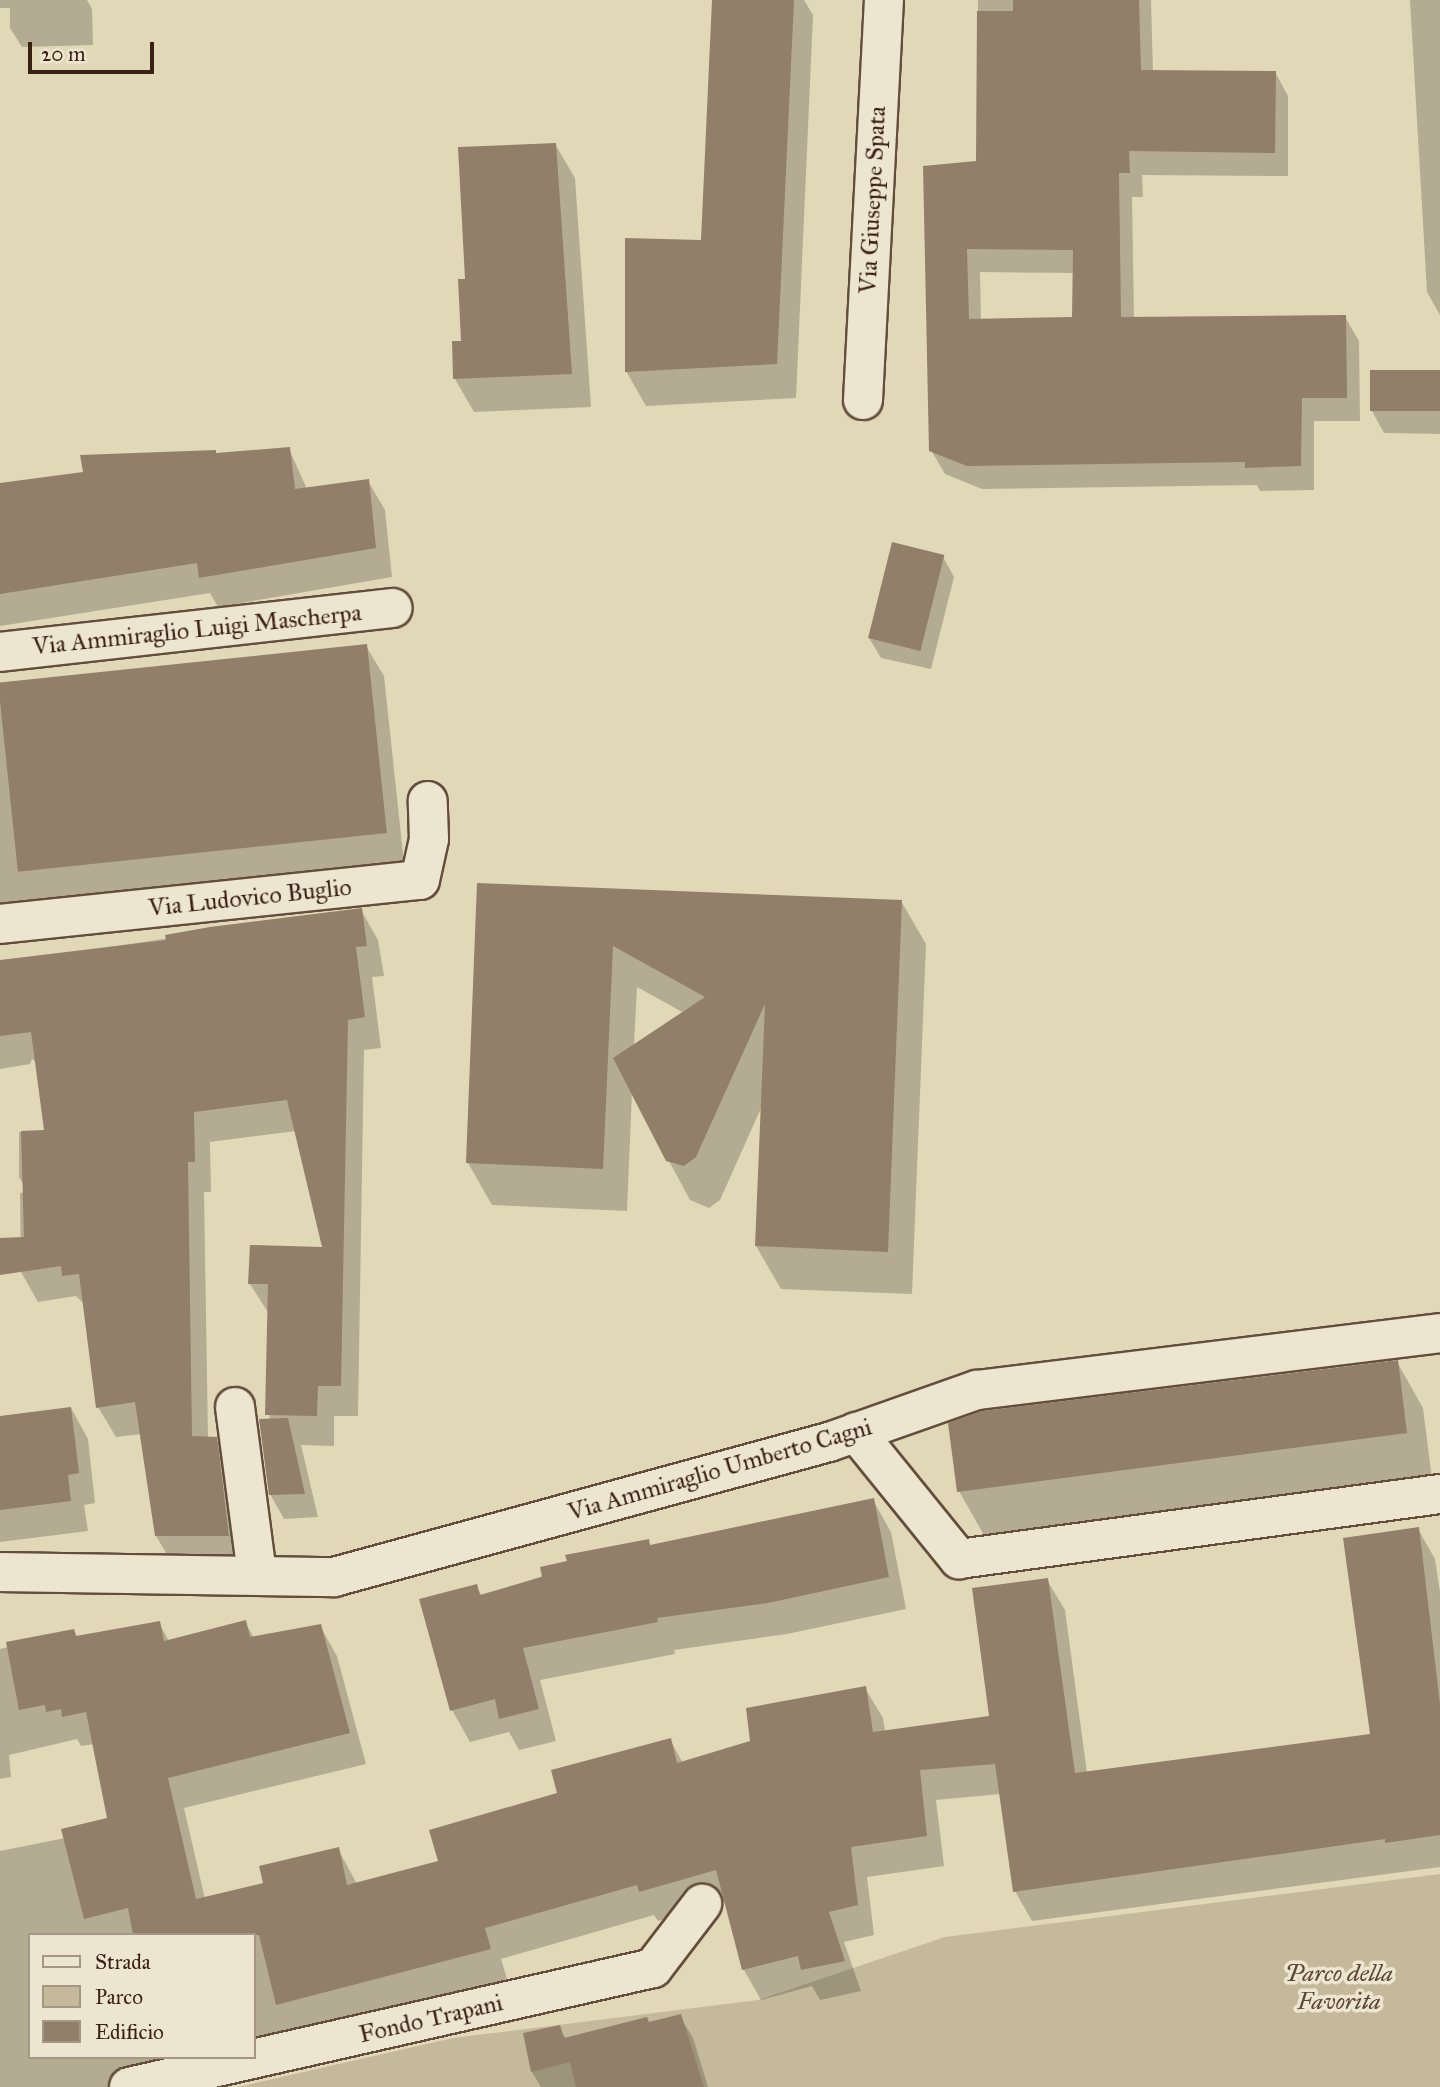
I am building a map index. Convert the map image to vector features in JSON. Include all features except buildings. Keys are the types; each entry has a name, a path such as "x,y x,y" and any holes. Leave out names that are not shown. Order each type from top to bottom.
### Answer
{"street":[{"name":"Via Giuseppe Spata","path":"863,401 884,0"},
{"name":"Via Ammiraglio Luigi Mascherpa","path":"0,652 393,608"},
{"name":"Via Ludovico Buglio","path":"0,924 420,880 429,839 428,801"},
{"name":"Via Ammiraglio Umberto Cagni","path":"0,1572 334,1577 856,1432 977,1390 1440,1334"},
{"path":"236,1407 257,1575"},
{"path":"856,1432 959,1559 1440,1494"},
{"name":"Fondo Trapani","path":"256,2058 653,1968 702,1903"},
{"name":"Fondo Trapani","path":"129,2087 252,2059"}],"green space":[{"name":"Parco della Favorita","path":"1440,1874 1440,2087 238,2087 453,2038 758,2000 945,1937"}]}
